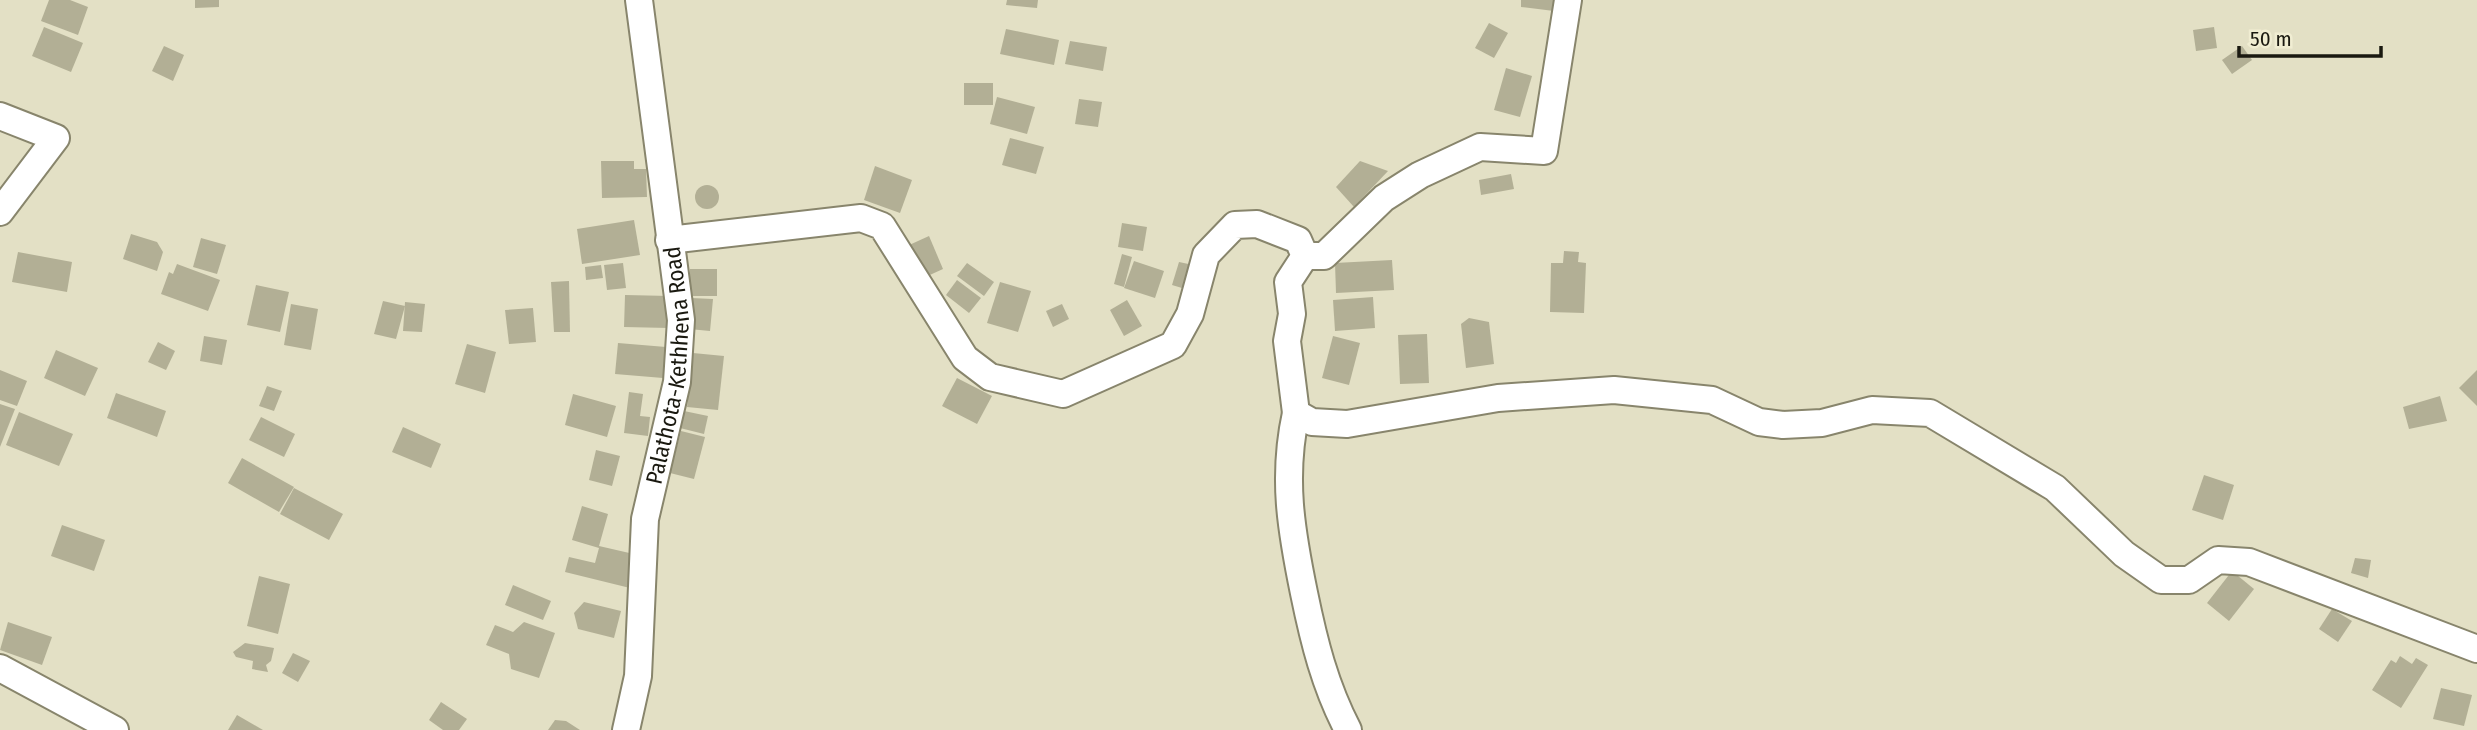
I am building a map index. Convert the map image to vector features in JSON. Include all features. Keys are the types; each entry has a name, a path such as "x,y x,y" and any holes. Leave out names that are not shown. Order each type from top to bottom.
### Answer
{"street":[{"name":"Palathota-Kethhena Road","path":"626,730 638,676 645,519 677,382 681,320 639,0"},
{"path":"1306,256 1324,256 1384,198 1420,175 1480,147 1544,151 1568,0"},
{"path":"0,116 56,138 0,212"},
{"path":"670,240 860,218 882,226 965,358 990,377 1063,394 1172,345 1190,314 1206,255 1235,225 1257,224 1298,240 1306,256"},
{"path":"1306,256 1288,282 1292,314 1287,341 1296,413 1289,447 1289,518 1318,658 1335,705 1348,730"},
{"path":"1296,413 1312,422 1347,424 1498,398 1614,390 1712,400 1759,422 1783,425 1822,423 1872,410 1930,413 2055,488 2124,554 2161,580 2189,580 2218,560 2249,562 2477,649"},
{"path":"0,668 115,730"}],"building":[{"path":"49,0 70,0 88,7 78,35 41,21"},
{"path":"195,0 219,0 219,7 195,8"},
{"path":"1007,0 1038,0 1037,8 1006,5"},
{"path":"1521,0 1555,0 1554,11 1521,7"},
{"path":"1489,23 1508,33 1494,58 1475,48"},
{"path":"44,27 83,43 71,72 32,56"},
{"path":"2214,27 2217,48 2196,51 2193,30"},
{"path":"1006,29 1059,40 1054,65 1000,54"},
{"path":"1070,41 1107,47 1103,71 1065,64"},
{"path":"164,46 184,55 173,81 152,71"},
{"path":"2242,46 2252,60 2232,74 2222,60"},
{"path":"1506,68 1532,76 1520,117 1494,110"},
{"path":"964,83 993,83 993,105 964,105"},
{"path":"997,97 1035,107 1027,134 990,124"},
{"path":"1079,99 1102,102 1098,127 1075,124"},
{"path":"1010,138 1044,147 1036,174 1002,165"},
{"path":"601,161 634,161 634,169 646,169 647,197 602,198"},
{"path":"1360,161 1388,171 1354,207 1336,187"},
{"path":"875,166 912,180 900,213 864,200"},
{"path":"1511,174 1514,189 1481,195 1479,180"},
{"path":"707,185 716,188 719,197 716,206 707,209 698,206 695,197 698,188"},
{"path":"634,220 640,255 582,264 577,229"},
{"path":"1122,223 1147,227 1143,251 1118,247"},
{"path":"131,234 157,242 163,252 157,271 123,259"},
{"path":"929,236 943,269 921,279 907,246"},
{"path":"201,238 226,245 217,274 193,267"},
{"path":"1564,251 1579,252 1578,262 1586,263 1584,313 1550,312 1551,263 1563,263"},
{"path":"18,252 72,262 67,292 12,282"},
{"path":"1122,254 1132,257 1124,287 1114,284"},
{"path":"1392,260 1394,290 1336,293 1335,263"},
{"path":"1134,261 1164,271 1155,298 1124,288"},
{"path":"1179,262 1198,266 1192,291 1172,285"},
{"path":"623,263 626,288 607,290 604,265"},
{"path":"967,263 994,282 984,296 957,276"},
{"path":"177,264 220,280 208,311 161,294 169,272 173,274"},
{"path":"601,265 603,278 586,280 585,267"},
{"path":"690,269 717,269 717,296 690,296"},
{"path":"957,280 981,298 969,313 946,295"},
{"path":"569,281 570,332 554,332 551,282"},
{"path":"1000,282 1031,291 1018,332 987,323"},
{"path":"256,285 289,292 280,332 247,325"},
{"path":"625,295 670,296 669,328 624,327"},
{"path":"1373,297 1375,328 1335,331 1333,300"},
{"path":"691,298 713,299 710,331 689,329"},
{"path":"1127,300 1142,326 1124,336 1110,310"},
{"path":"383,301 405,306 396,339 374,334"},
{"path":"405,302 425,304 422,332 403,331"},
{"path":"291,304 318,309 311,350 284,345"},
{"path":"1062,304 1069,319 1053,327 1046,311"},
{"path":"533,308 536,342 509,344 505,310"},
{"path":"1469,318 1489,322 1494,364 1466,368 1461,324"},
{"path":"1427,334 1429,383 1400,384 1398,335"},
{"path":"204,336 227,340 222,365 200,361"},
{"path":"1333,336 1360,343 1349,385 1322,378"},
{"path":"158,342 175,351 166,370 148,362"},
{"path":"618,343 666,347 663,378 615,374"},
{"path":"467,344 496,352 485,393 455,384"},
{"path":"56,350 98,368 85,396 44,378"},
{"path":"693,353 724,356 718,410 687,407"},
{"path":"0,370 27,381 17,406 0,400"},
{"path":"2477,370 2477,406 2459,388"},
{"path":"957,378 992,396 977,424 942,406"},
{"path":"267,386 282,391 274,411 259,406"},
{"path":"629,392 643,394 640,416 650,417 648,436 624,433"},
{"path":"116,393 166,411 157,437 107,418"},
{"path":"573,394 616,406 607,437 565,425"},
{"path":"2440,396 2447,421 2409,429 2403,407"},
{"path":"0,404 15,409 0,447"},
{"path":"684,411 708,416 704,434 680,428"},
{"path":"19,412 73,434 59,466 6,445"},
{"path":"261,417 295,434 284,457 249,440"},
{"path":"403,427 441,444 431,468 392,452"},
{"path":"681,431 705,437 694,479 670,473"},
{"path":"596,450 620,456 612,486 589,480"},
{"path":"242,458 294,487 279,512 228,483"},
{"path":"2204,475 2234,485 2223,520 2192,510"},
{"path":"294,488 343,514 329,540 280,514"},
{"path":"582,506 608,514 599,546 638,555 630,588 565,572 569,557 595,563 599,548 572,540"},
{"path":"62,525 105,540 94,571 51,556"},
{"path":"2355,558 2371,560 2368,578 2351,573"},
{"path":"2232,571 2254,589 2229,621 2207,603"},
{"path":"259,576 290,584 278,634 247,626"},
{"path":"513,585 551,601 543,620 505,605"},
{"path":"584,602 621,611 614,638 578,629 574,613"},
{"path":"2332,609 2352,621 2338,642 2319,629"},
{"path":"8,622 52,637 42,665 0,650"},
{"path":"524,622 555,633 539,678 511,669 509,654 486,645 495,625 513,632"},
{"path":"245,643 274,648 271,661 266,665 268,672 252,669 253,661 236,657 233,652"},
{"path":"293,653 310,661 298,682 282,673"},
{"path":"2400,656 2412,664 2416,658 2428,665 2401,708 2372,690 2391,660 2396,663"},
{"path":"2441,688 2472,695 2464,726 2433,719"},
{"path":"441,702 467,719 459,730 443,730 429,720"},
{"path":"237,715 263,730 228,730"},
{"path":"555,720 566,721 580,730 548,730"}]}
